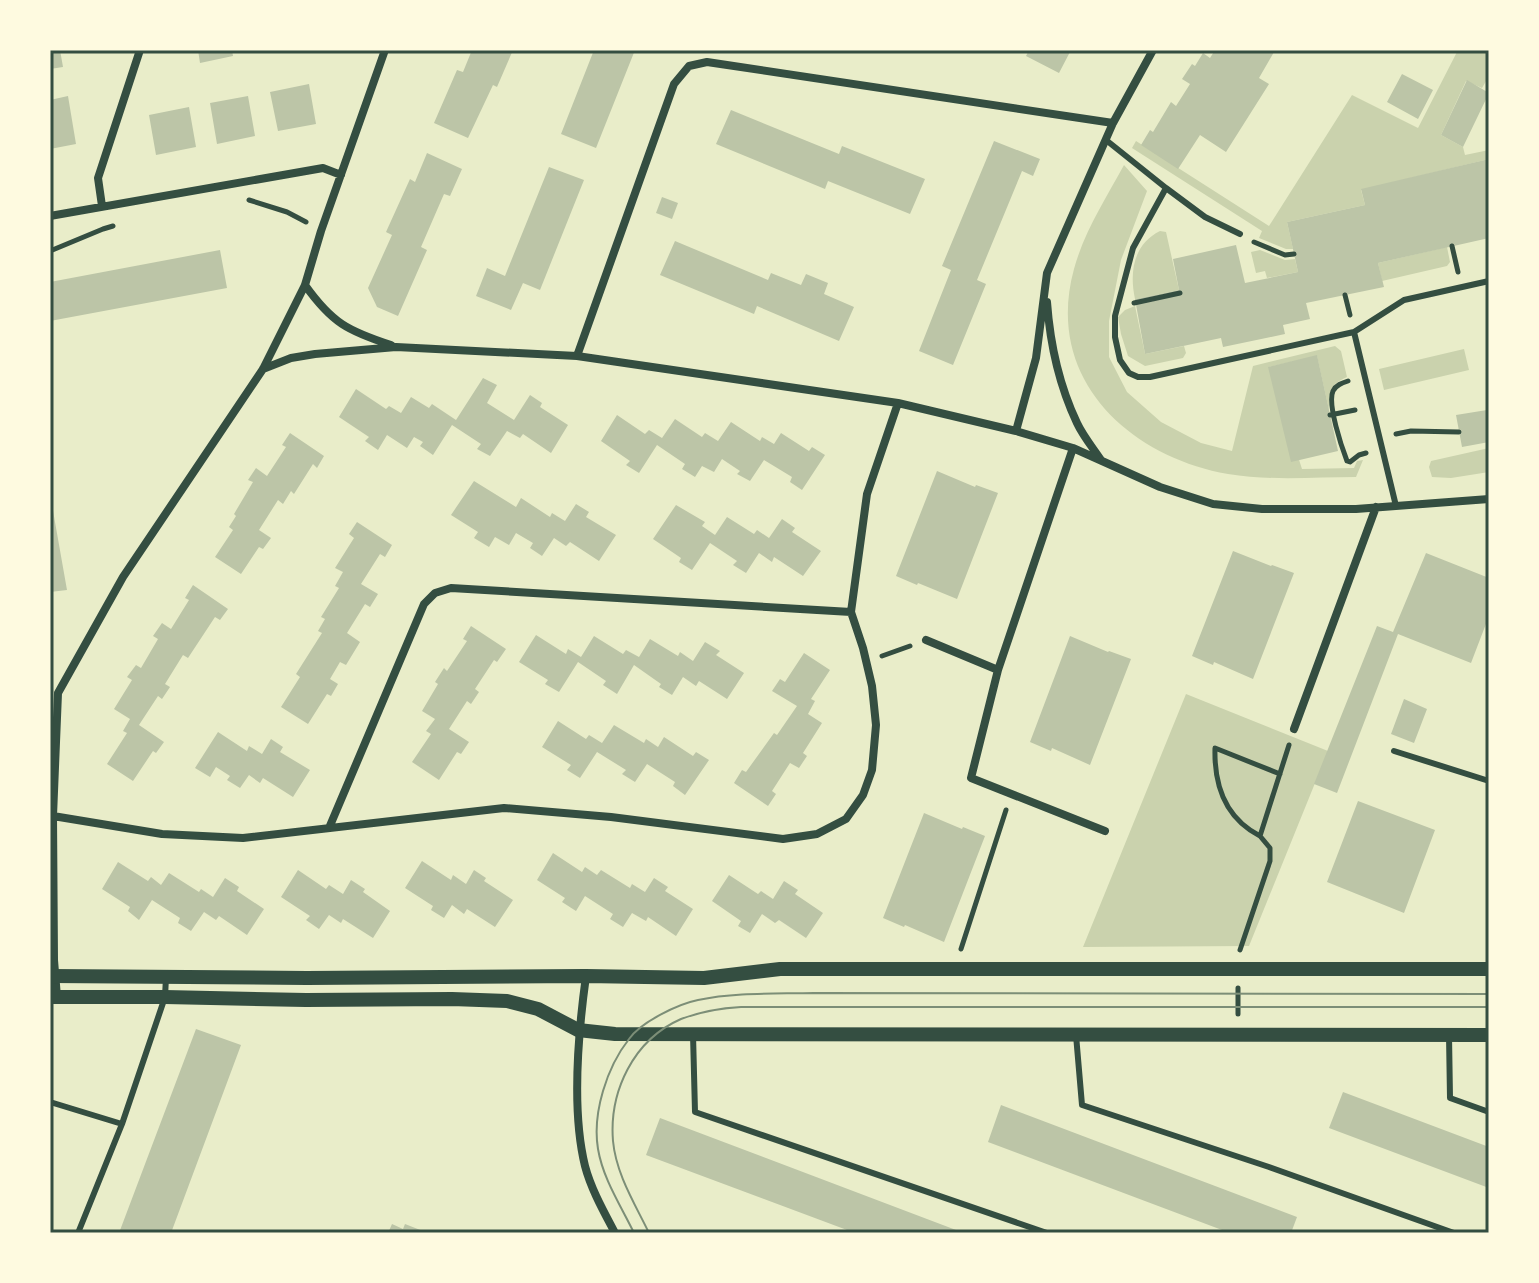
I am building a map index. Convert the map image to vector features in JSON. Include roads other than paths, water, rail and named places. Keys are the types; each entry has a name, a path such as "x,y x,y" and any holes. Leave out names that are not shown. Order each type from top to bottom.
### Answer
{"street":[{"path":"102,206 98,178 140,50"},
{"path":"385,50 305,285 263,369 123,577 58,693 53,816 53,997 507,1001 538,1009 578,1030 615,1034 1489,1035"},
{"path":"1016,431 1036,358 1047,273 1113,123 1153,50"},
{"path":"577,356 674,84 689,66 707,62 1113,123"},
{"path":"50,216 323,168 341,175"},
{"path":"1047,273 1047,305 1054,358 1078,425 1101,461"},
{"path":"305,285 322,308 341,324 396,347"},
{"path":"263,369 291,358 315,354 396,347 577,356 898,403 1073,448 1160,487 1213,504 1262,509 1376,507 1489,499"},
{"path":"53,816 162,834 243,838 504,808 611,817 783,839 817,834 846,819 863,795 872,770 876,725 872,686 851,612 867,494 898,403"},
{"path":"1073,448 998,670 971,778 1105,831"},
{"path":"1294,729 1376,507"},
{"path":"329,828 424,604 435,593 451,588 851,612"},
{"path":"926,640 998,670"},
{"path":"53,976 704,978 780,969 1489,969"},
{"path":"586,976 578,1030 578,1126 585,1168 615,1233"}],"lane":[{"path":"1106,140 1205,217 1240,234"},
{"path":"1166,188 1133,248 1115,316 1120,360 1129,373 1138,377 1150,377 1354,332 1404,300 1489,281"},
{"path":"1354,332 1396,506"},
{"path":"1394,751 1489,781"},
{"path":"78,1233 122,1124 165,997 166,977"},
{"path":"693,1034 695,1112 1047,1233"},
{"path":"1076,1035 1082,1105 1454,1233"},
{"path":"1449,1035 1450,1098 1489,1112"},
{"path":"50,1102 122,1124"}],"tram line":[{"path":"634,1233 600,1160 597,1135 599,1106 614,1063 629,1039 651,1020 690,1002 712,997 814,993 1489,994"},
{"path":"649,1233 618,1165 613,1141 615,1104 620,1086 637,1054 664,1028 696,1014 741,1007 1489,1007"}]}
